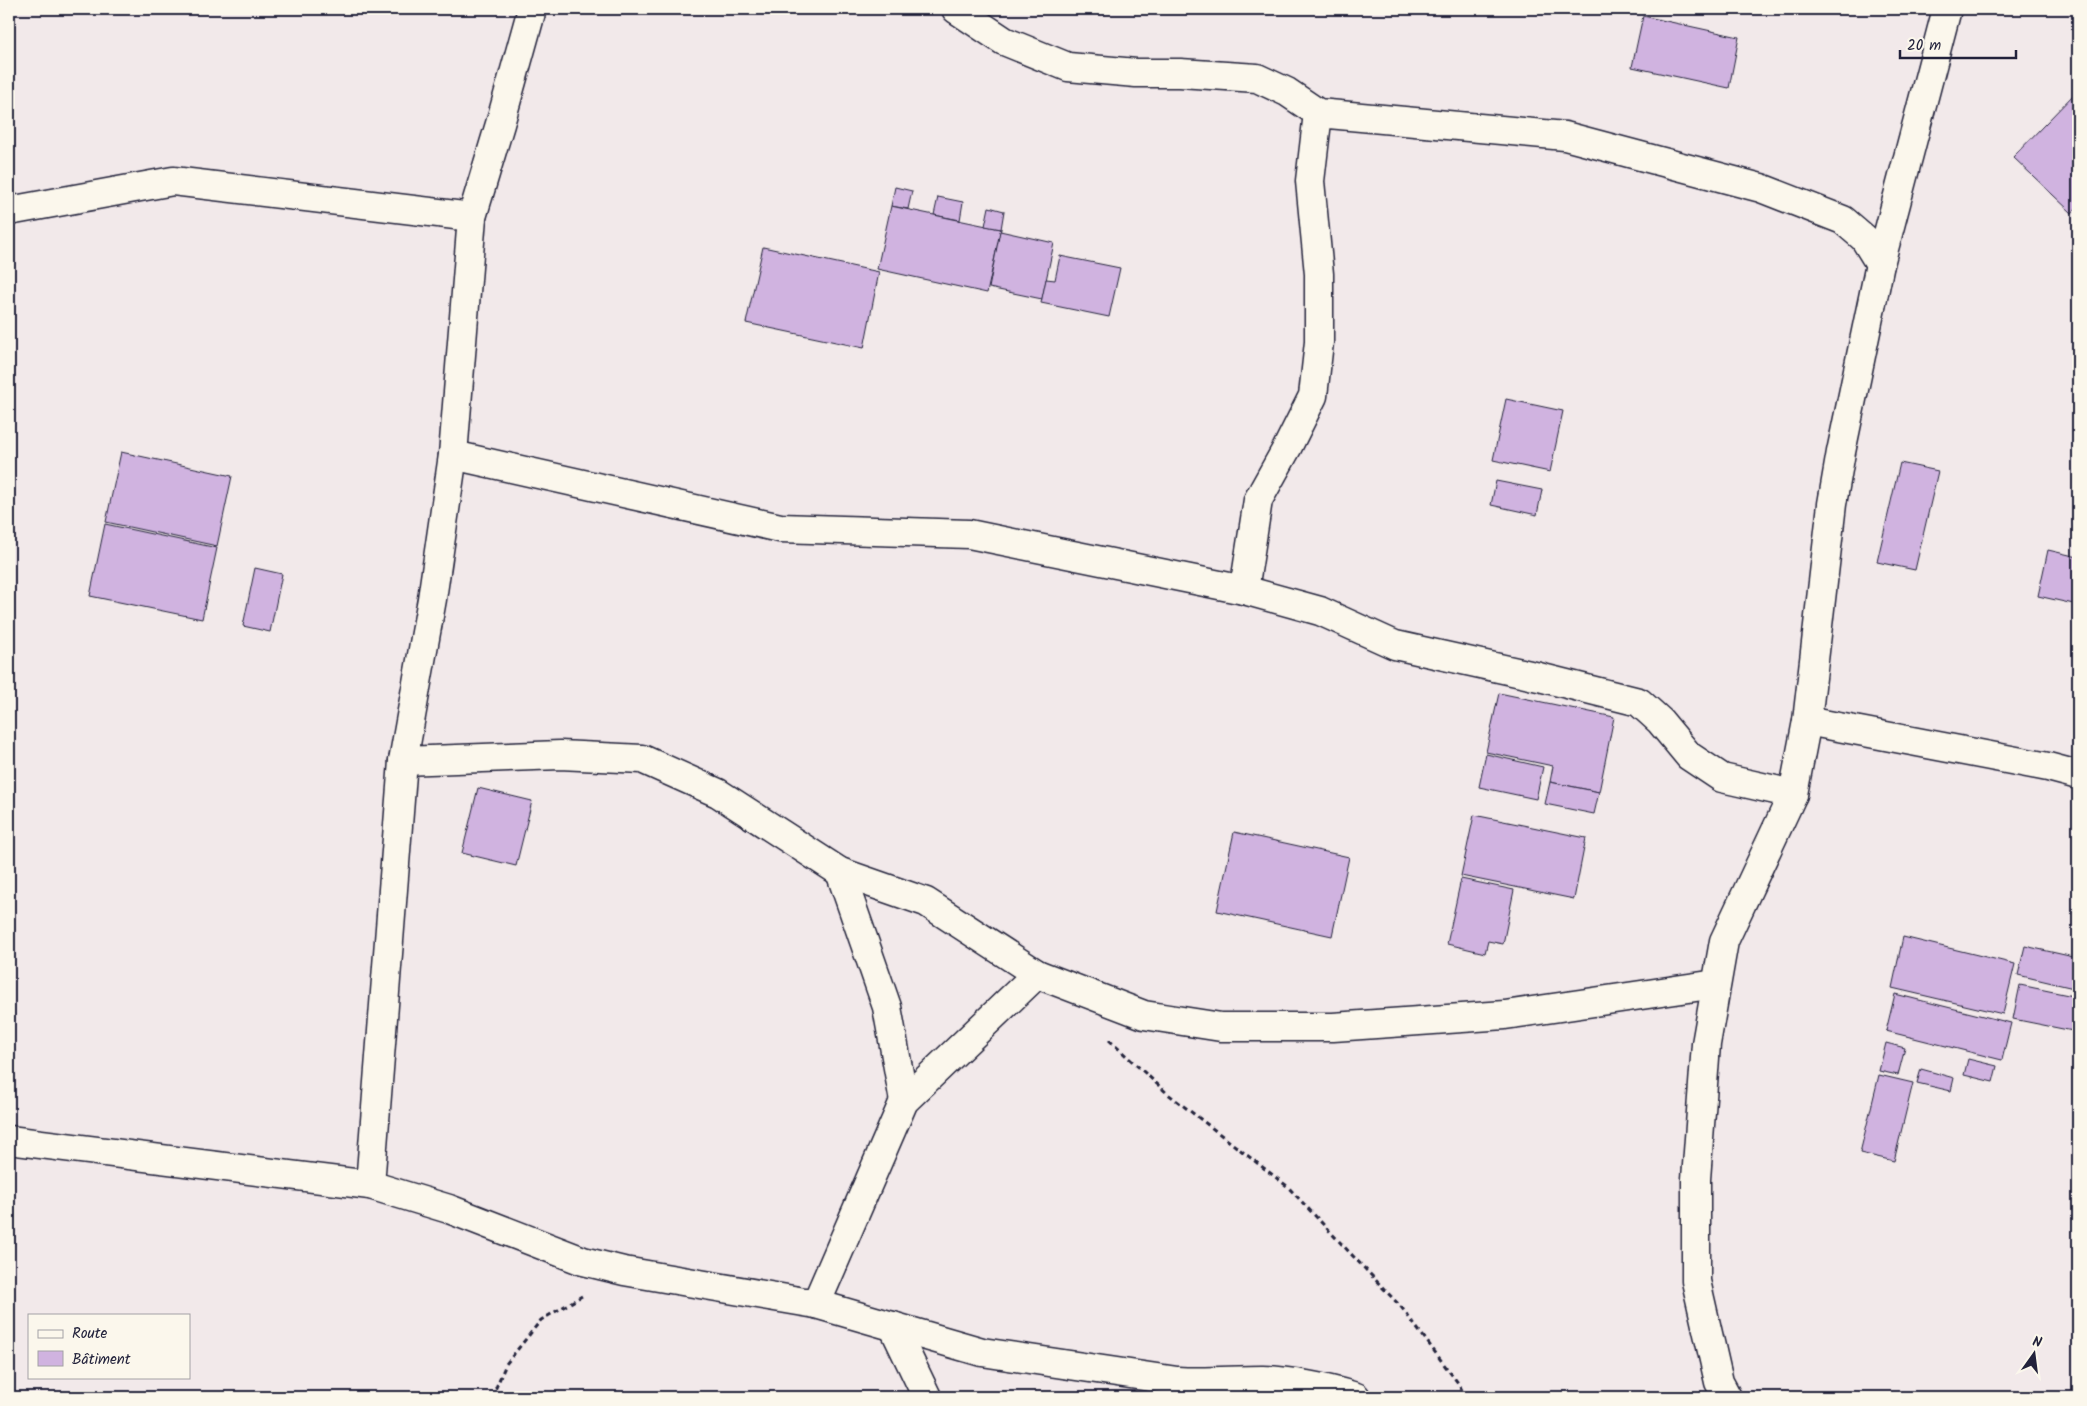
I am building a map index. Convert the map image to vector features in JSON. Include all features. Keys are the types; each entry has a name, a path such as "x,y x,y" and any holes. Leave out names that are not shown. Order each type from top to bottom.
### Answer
{"street":[{"path":"370,1185 403,761 432,599 453,455 472,217 532,9"},
{"path":"956,9 1004,41 1068,67 1136,73 1180,72 1257,78 1287,92 1318,114 1565,136 1761,188 1844,220 1864,238 1880,264"},
{"path":"1727,1397 1719,1382 1696,1282 1697,1170 1706,1044 1724,940 1793,794 1806,721 1832,504 1880,264 1947,9"},
{"path":"1244,590 1258,500 1313,396 1319,342 1319,274 1310,181 1318,114"},
{"path":"9,211 173,181 472,217"},
{"path":"453,455 780,528 969,534 1244,590 1320,611 1395,645 1539,677 1638,702 1660,721 1688,756 1722,778 1793,794"},
{"path":"1806,721 2048,767 2078,775"},
{"path":"403,761 560,755 642,759 718,792 840,872 926,902 1037,974 1144,1015 1221,1027 1333,1027 1505,1015 1716,984"},
{"path":"840,872 887,1008 904,1101"},
{"path":"816,1304 904,1101 1037,974"},
{"path":"9,1140 370,1185 449,1209 582,1261 624,1271 816,1304 982,1352 1177,1380 1204,1382 1261,1380 1299,1383 1356,1397"},
{"path":"893,1326 927,1397"}],"path":[{"path":"1102,1034 1168,1094 1288,1186 1402,1308 1466,1397"},
{"path":"492,1397 506,1364 541,1320 624,1271"}],"building":[{"path":"1643,16 1739,37 1729,88 1632,67"},
{"path":"2078,90 2078,206 2072,213 2013,157"},
{"path":"895,187 912,191 908,209 891,206"},
{"path":"938,197 963,202 960,220 934,215"},
{"path":"891,206 1001,229 987,293 877,269"},
{"path":"989,207 1004,211 1001,229 985,226"},
{"path":"1000,231 1054,243 1042,299 989,288"},
{"path":"763,247 879,272 864,348 746,323"},
{"path":"1060,256 1120,268 1109,317 1041,303 1046,279 1055,280"},
{"path":"1506,399 1563,411 1550,472 1493,460"},
{"path":"121,452 232,476 217,546 106,522"},
{"path":"1900,463 1938,471 1915,570 1877,562"},
{"path":"1496,481 1542,490 1537,515 1491,505"},
{"path":"105,524 217,548 202,619 90,596"},
{"path":"2048,550 2078,557 2078,605 2038,596"},
{"path":"255,568 282,574 270,632 243,626"},
{"path":"1499,693 1614,717 1599,792 1550,782 1553,766 1486,752"},
{"path":"1486,754 1543,767 1536,799 1479,787"},
{"path":"1550,782 1599,792 1594,814 1545,804"},
{"path":"478,788 532,801 516,866 462,853"},
{"path":"1474,815 1586,838 1574,899 1461,876"},
{"path":"1234,832 1349,857 1332,936 1217,911"},
{"path":"1461,879 1514,890 1503,944 1488,941 1485,953 1447,944"},
{"path":"1903,937 2015,964 2003,1014 1892,988"},
{"path":"2025,946 2078,958 2078,989 2018,975"},
{"path":"2020,985 2078,997 2078,1032 2013,1019"},
{"path":"1895,994 2011,1023 2002,1060 1886,1031"},
{"path":"1886,1043 1905,1048 1898,1075 1879,1071"},
{"path":"1968,1059 1997,1066 1993,1082 1964,1075"},
{"path":"1921,1069 1954,1078 1951,1091 1917,1083"},
{"path":"1879,1075 1913,1083 1894,1161 1860,1153"}]}
